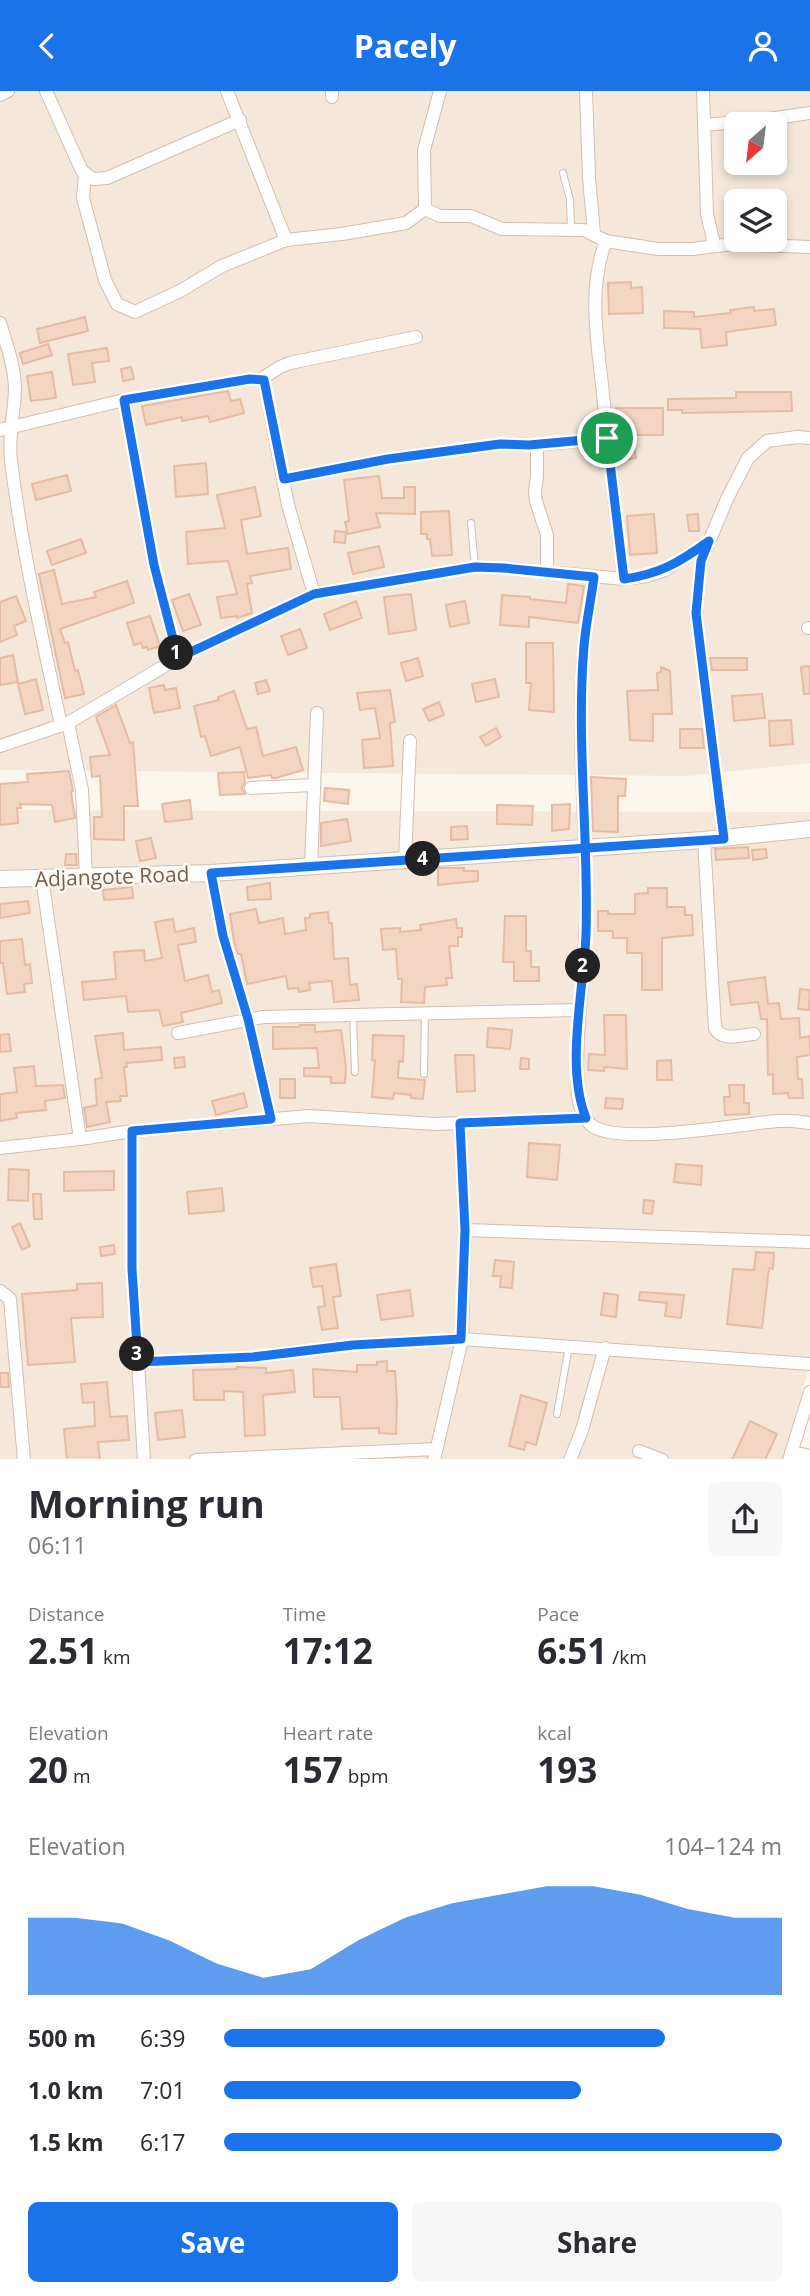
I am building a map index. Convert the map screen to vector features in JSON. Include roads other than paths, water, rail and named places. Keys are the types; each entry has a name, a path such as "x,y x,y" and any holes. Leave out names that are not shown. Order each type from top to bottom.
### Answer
{"street":[{"path":"0,95 8,91"},
{"path":"46,91 85,173 93,179 107,178 240,120"},
{"path":"228,91 286,240"},
{"path":"425,209 424,149 440,91"},
{"path":"703,91 707,213 714,244"},
{"path":"586,92 594,234"},
{"path":"704,125 810,113"},
{"path":"85,173 83,198 105,280 117,304 135,312 180,291 222,266 286,240 342,235 406,223 425,209"},
{"path":"425,209 440,216 471,216 502,229 571,229 594,234 606,241 658,250 692,249 714,244 810,247"},
{"path":"606,241 599,259 596,326 624,579"},
{"path":"0,323 5,359 15,390 5,429 23,550 82,790 86,876"},
{"path":"5,429 124,400 261,379 290,363 416,337"},
{"path":"261,379 264,380 268,394 288,505 314,594"},
{"path":"124,400 154,565 178,658"},
{"path":"284,479 388,459 500,444 537,445 607,438"},
{"path":"724,839 696,613 701,561 748,458 760,445 778,439 810,438"},
{"path":"537,445 535,491 547,535 547,572"},
{"path":"0,746 65,724 178,658 314,594 475,567 624,579 648,576 665,570 709,541"},
{"path":"594,577 584,646 582,719 586,936 579,1010 578,1099 593,1127 622,1133 655,1134 782,1121 810,1123"},
{"path":"311,866 317,713"},
{"path":"405,860 410,741"},
{"path":"251,787 314,786"},
{"name":"Adjangote Road","path":"0,879 211,873 724,839 810,829"},
{"path":"704,840 715,1028 726,1037 754,1034"},
{"path":"211,873 223,936 248,1019 271,1119"},
{"path":"42,878 80,1139"},
{"path":"178,1033 248,1019 579,1010"},
{"path":"0,1148 132,1131 309,1116 435,1125 586,1118"},
{"path":"196,1459 435,1454 461,1339 465,1230 460,1123"},
{"path":"132,1131 132,1269 144,1459"},
{"path":"465,1230 810,1242"},
{"path":"0,1291 10,1299 24,1459"},
{"path":"138,1362 253,1357 353,1345 461,1339 810,1364"},
{"path":"570,1459 582,1430 605,1348"},
{"path":"810,1391 790,1456 810,1456"},
{"path":"639,1451 662,1459"}],"lane":[{"path":"563,173 570,200 571,229"},
{"path":"471,523 475,567"},
{"path":"424,1074 425,1013"},
{"path":"353,1015 355,1072"},
{"path":"557,1414 569,1346"}]}
